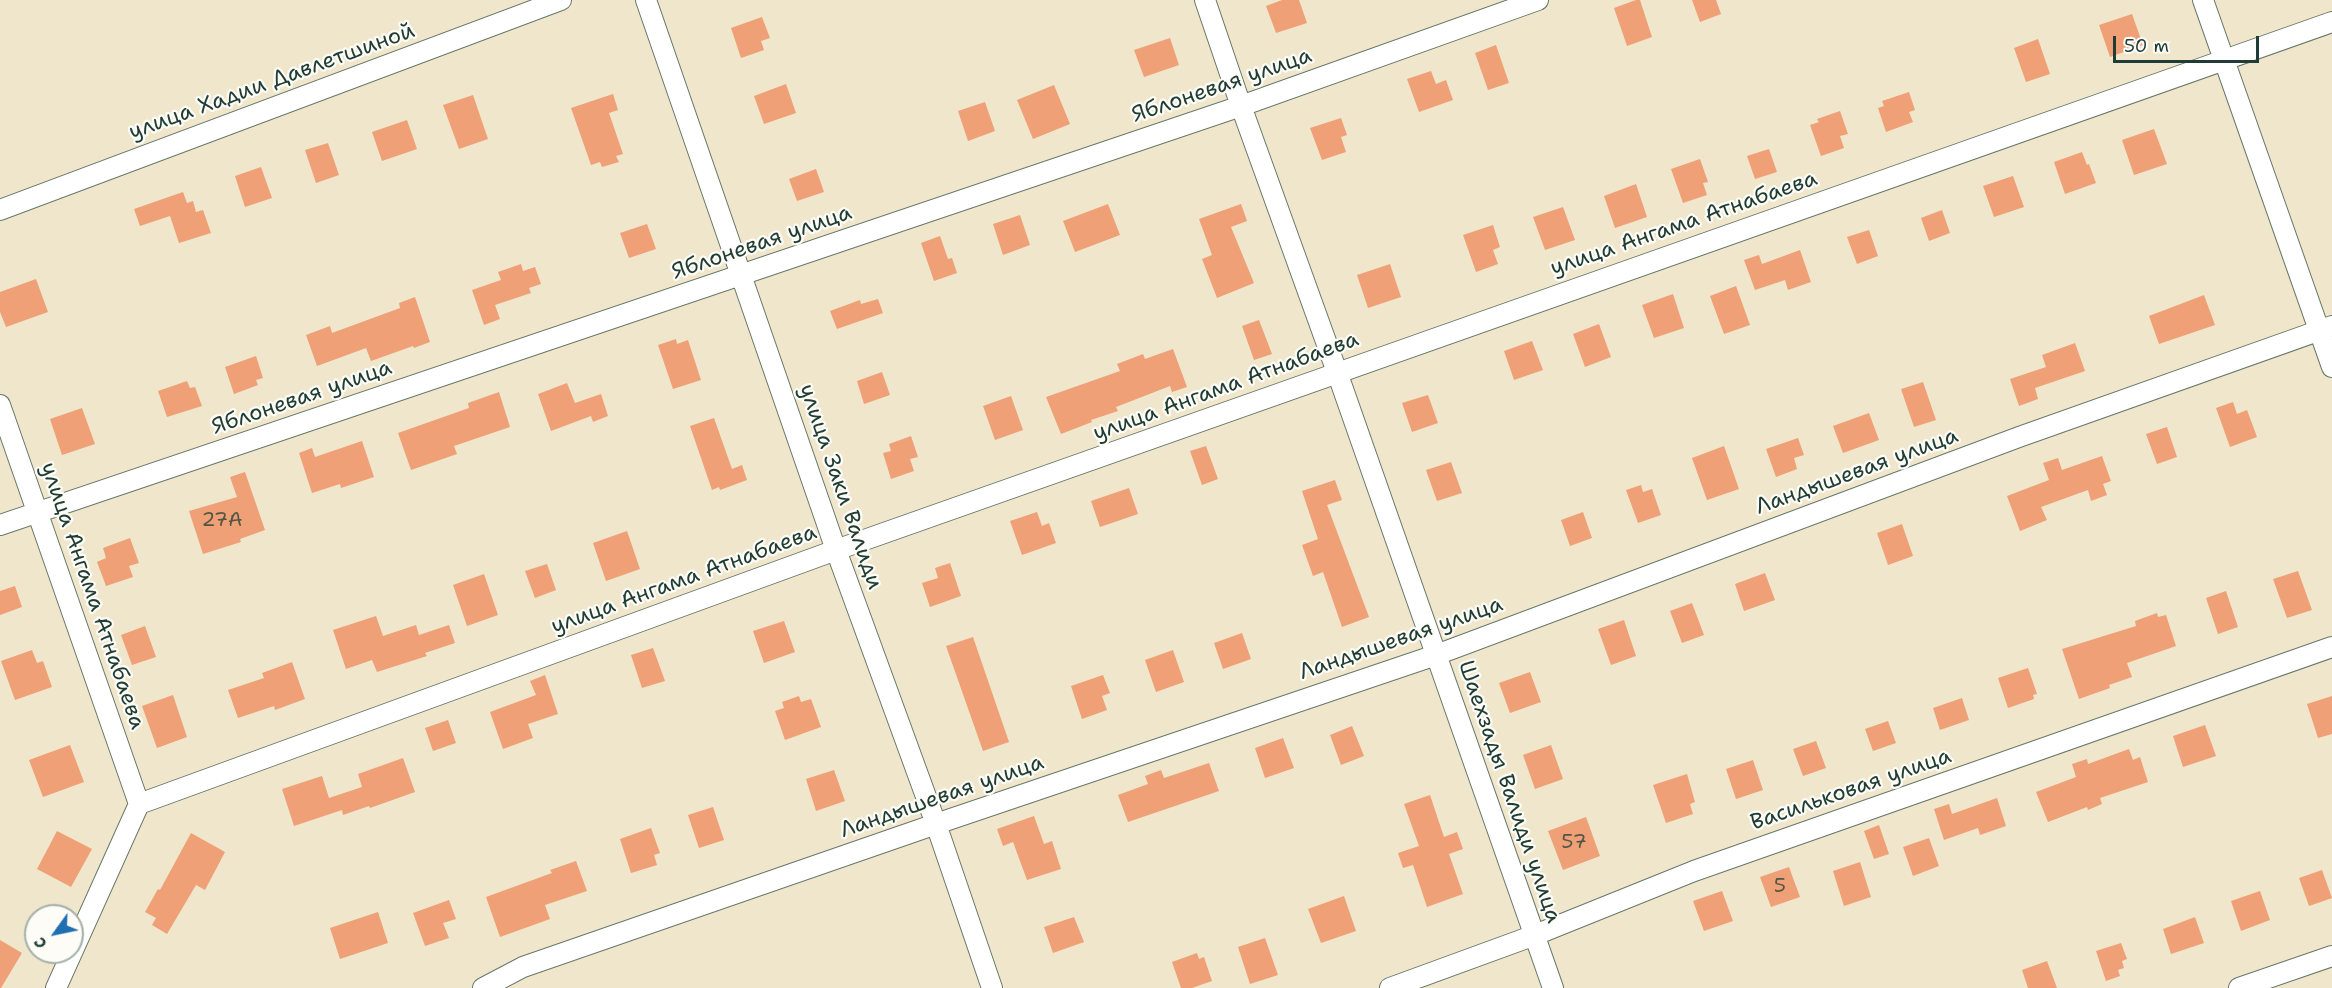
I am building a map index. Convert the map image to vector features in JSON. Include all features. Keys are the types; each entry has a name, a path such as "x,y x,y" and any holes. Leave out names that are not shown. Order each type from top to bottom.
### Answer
{"street":[{"name":"улица Хадии Давлетшиной","path":"0,210 561,0"},
{"name":"улица Заки Валиди","path":"646,0 836,550 936,824 992,988"},
{"name":"Шаехзады Валиди улица","path":"1205,0 1553,988"},
{"name":"Яблоневая улица","path":"0,525 1241,106 1538,0"},
{"path":"2203,0 2326,328 2332,367"},
{"name":"улица Ангама Атнабаева","path":"0,405 139,804 836,550 2332,21"},
{"name":"Ландышевая улица","path":"483,988 523,967 1436,655 2019,437 2326,328"},
{"name":"Васильковая улица","path":"1390,988 1535,935 1694,871 2332,647"},
{"path":"56,988 139,804"},
{"path":"2240,988 2332,956"}],"building":[{"path":"1282,0 1299,0 1307,23 1276,33 1266,6"},
{"path":"1640,0 1652,37 1627,46 1614,8"},
{"path":"1692,0 1716,0 1721,14 1700,22"},
{"path":"2132,14 2143,45 2110,57 2099,25"},
{"path":"762,17 770,38 761,41 764,50 741,58 731,28"},
{"path":"1170,38 1179,65 1144,77 1134,50"},
{"path":"2038,39 2050,74 2026,82 2014,48"},
{"path":"1496,45 1509,83 1488,90 1475,53"},
{"path":"1431,71 1436,84 1446,80 1453,100 1419,112 1407,79"},
{"path":"786,84 796,113 764,124 754,96"},
{"path":"1054,85 1070,124 1033,139 1017,100"},
{"path":"1909,92 1915,110 1909,112 1913,122 1886,132 1878,108 1884,106 1882,101"},
{"path":"613,94 618,110 609,113 623,154 616,156 619,162 602,167 600,162 591,165 571,108"},
{"path":"473,95 488,139 459,149 443,105"},
{"path":"985,102 995,131 968,141 958,111"},
{"path":"1840,111 1848,134 1840,136 1844,148 1821,156 1810,125 1819,122 1817,119"},
{"path":"1341,118 1347,135 1341,137 1346,152 1322,160 1310,128"},
{"path":"407,120 417,149 382,161 372,132"},
{"path":"2154,129 2167,164 2134,175 2122,140"},
{"path":"328,143 339,175 316,183 305,150"},
{"path":"1769,149 1777,172 1755,179 1747,156"},
{"path":"2082,152 2096,183 2065,194 2054,162"},
{"path":"1700,159 1708,182 1703,183 1707,195 1683,203 1671,169"},
{"path":"261,167 272,198 245,207 235,176"},
{"path":"816,169 824,192 797,201 789,179"},
{"path":"2013,176 2024,207 1994,217 1983,186"},
{"path":"1636,184 1647,217 1615,228 1604,196"},
{"path":"183,192 187,203 193,201 196,212 203,210 211,233 179,243 170,216 140,226 134,209"},
{"path":"1108,204 1120,235 1075,252 1063,221"},
{"path":"1241,204 1247,221 1231,227 1254,283 1217,298 1202,259 1212,255 1199,219"},
{"path":"1563,207 1575,240 1545,250 1533,217"},
{"path":"1942,210 1950,233 1929,241 1921,218"},
{"path":"1020,215 1030,245 1003,255 993,224"},
{"path":"647,224 656,249 629,258 620,233"},
{"path":"1493,225 1500,247 1493,250 1498,264 1476,272 1463,235"},
{"path":"1869,230 1878,256 1857,264 1847,237"},
{"path":"940,236 948,259 952,258 957,273 934,281 921,243"},
{"path":"1800,250 1811,282 1788,290 1785,280 1755,290 1744,260 1759,255 1762,264"},
{"path":"521,264 523,271 535,267 541,284 529,288 531,293 495,305 500,319 484,325 472,290 501,280 498,272"},
{"path":"1390,264 1401,297 1368,308 1357,275"},
{"path":"36,279 48,312 6,327 0,312 0,292"},
{"path":"1736,286 1750,325 1724,334 1710,296"},
{"path":"1673,294 1684,328 1654,338 1642,305"},
{"path":"2204,295 2215,325 2159,344 2149,316"},
{"path":"415,297 430,342 371,361 366,348 317,366 306,335 330,326 332,333 400,308 399,303"},
{"path":"878,299 883,313 837,329 830,311 860,300 861,304"},
{"path":"1259,320 1272,354 1254,360 1242,326"},
{"path":"1599,324 1611,357 1585,367 1573,334"},
{"path":"676,339 677,344 688,340 701,380 673,389 658,345"},
{"path":"1532,341 1543,370 1514,380 1504,351"},
{"path":"2075,343 2085,371 2035,388 2038,399 2019,406 2010,379 2046,367 2042,355"},
{"path":"1173,349 1187,387 1172,392 1170,386 1116,407 1118,411 1061,434 1046,397 1120,371 1117,364 1143,354 1145,359"},
{"path":"256,356 263,378 256,380 258,385 234,394 225,367"},
{"path":"882,372 890,395 864,404 857,381"},
{"path":"187,381 190,388 195,387 202,406 167,417 158,391"},
{"path":"1923,382 1936,420 1914,427 1901,389"},
{"path":"567,383 575,403 601,394 608,416 593,422 591,416 551,431 538,394"},
{"path":"499,392 510,427 454,446 457,454 411,470 398,433 469,408 468,403"},
{"path":"1428,395 1438,423 1412,432 1402,403"},
{"path":"1011,396 1023,430 995,440 983,406"},
{"path":"2233,402 2237,414 2247,410 2257,437 2230,447 2216,408"},
{"path":"82,408 95,444 62,455 50,419"},
{"path":"1869,413 1879,440 1843,453 1833,426"},
{"path":"714,418 732,469 742,465 747,480 720,490 719,487 712,490 690,426"},
{"path":"2167,427 2177,457 2157,464 2146,434"},
{"path":"911,436 918,457 910,459 914,471 891,479 883,453 891,451 889,444"},
{"path":"1798,438 1804,455 1794,458 1797,469 1776,477 1766,449"},
{"path":"362,441 374,477 341,488 340,484 312,493 299,453 312,448 315,457"},
{"path":"1206,446 1218,479 1202,485 1190,451"},
{"path":"1724,446 1739,489 1707,500 1692,458"},
{"path":"2102,456 2111,481 2103,484 2107,495 2091,501 2088,490 2041,507 2047,520 2020,531 2007,496 2049,480 2043,463 2058,458 2062,470"},
{"path":"1451,462 1462,493 1437,501 1426,470"},
{"path":"245,472 265,530 240,539 241,542 203,554 189,511 237,497 230,477"},
{"path":"1335,480 1342,500 1327,505 1369,617 1342,627 1323,572 1313,576 1302,545 1318,539 1302,491"},
{"path":"1641,485 1643,492 1652,489 1661,515 1638,523 1626,490"},
{"path":"1129,488 1138,514 1100,527 1091,501"},
{"path":"1037,512 1042,526 1049,523 1056,543 1022,555 1010,521"},
{"path":"1583,512 1592,538 1570,546 1561,520"},
{"path":"1902,524 1913,556 1888,565 1877,533"},
{"path":"627,531 640,569 606,581 593,543"},
{"path":"130,538 139,563 129,566 133,577 106,586 97,562 106,558 103,548"},
{"path":"950,563 961,596 930,607 922,583 938,578 935,568"},
{"path":"547,564 556,590 535,598 525,571"},
{"path":"2298,571 2312,610 2287,618 2273,579"},
{"path":"1765,573 1775,600 1744,611 1735,584"},
{"path":"484,574 498,615 467,626 453,585"},
{"path":"15,586 22,607 0,615 0,591"},
{"path":"2226,591 2238,627 2218,634 2206,598"},
{"path":"1692,603 1704,635 1682,643 1670,611"},
{"path":"2157,613 2158,617 2166,615 2176,646 2127,663 2132,677 2079,699 2062,649 2136,626 2135,621"},
{"path":"376,616 383,636 416,625 419,635 449,625 455,643 425,653 427,656 377,672 372,660 346,669 333,630"},
{"path":"1624,620 1636,656 1611,665 1598,629"},
{"path":"784,621 795,652 764,663 753,631"},
{"path":"145,626 156,657 132,665 121,635"},
{"path":"1242,633 1251,659 1223,669 1214,643"},
{"path":"973,637 1009,742 983,751 946,646"},
{"path":"653,648 665,681 642,688 631,655"},
{"path":"32,650 37,663 43,661 52,687 15,700 1,661"},
{"path":"1173,650 1184,682 1156,692 1145,660"},
{"path":"292,662 305,699 275,710 274,706 238,718 228,690 264,678 262,673"},
{"path":"2028,668 2037,694 2033,695 2034,699 2008,708 1998,678"},
{"path":"1530,672 1541,702 1510,713 1499,683"},
{"path":"545,675 558,714 528,724 533,738 503,749 490,712 536,695 530,681"},
{"path":"1103,675 1110,693 1102,696 1107,710 1082,719 1071,686"},
{"path":"173,695 187,737 157,748 142,706"},
{"path":"799,696 801,702 811,699 821,727 785,740 775,711 784,708 782,702"},
{"path":"2332,696 2332,734 2318,738 2307,704"},
{"path":"1962,698 1969,720 1940,730 1933,708"},
{"path":"448,720 456,743 433,751 425,728"},
{"path":"1888,721 1896,743 1873,751 1865,729"},
{"path":"2205,725 2216,756 2183,767 2173,736"},
{"path":"1352,726 1364,756 1341,765 1330,735"},
{"path":"1283,738 1294,768 1265,778 1255,748"},
{"path":"1816,741 1826,768 1803,776 1793,749"},
{"path":"70,745 84,782 43,797 29,760"},
{"path":"1551,745 1563,779 1535,789 1523,755"},
{"path":"2129,749 2133,760 2140,757 2148,782 2100,798 2102,804 2088,810 2087,807 2048,822 2036,792 2076,777 2072,764 2087,759 2088,764"},
{"path":"403,758 415,792 370,808 369,806 343,815 342,810 294,826 282,789 322,776 329,798 362,787 358,774"},
{"path":"1753,760 1763,790 1736,799 1726,769"},
{"path":"1209,763 1219,791 1128,822 1118,795 1148,784 1145,776 1161,770 1164,778"},
{"path":"834,770 845,801 816,811 806,779"},
{"path":"1687,774 1695,802 1690,804 1693,814 1666,823 1653,785"},
{"path":"1430,795 1444,837 1457,832 1463,849 1449,854 1463,894 1427,907 1413,865 1403,868 1398,853 1419,846 1404,804"},
{"path":"1997,798 2006,826 1980,835 1978,828 1944,840 1934,809 1949,804 1952,814"},
{"path":"713,807 724,840 699,848 688,815"},
{"path":"1034,816 1044,844 1052,841 1061,869 1027,880 1013,842 1003,846 997,829"},
{"path":"1586,817 1600,856 1563,870 1548,831"},
{"path":"1879,825 1889,854 1874,859 1864,831"},
{"path":"651,828 660,853 654,855 657,865 631,873 620,839"},
{"path":"57,831 92,849 71,887 37,869"},
{"path":"191,833 225,852 205,890 196,885 167,934 152,925 156,918 145,912 158,889 160,890"},
{"path":"1929,838 1939,866 1913,876 1903,847"},
{"path":"576,861 587,891 545,905 550,919 500,937 486,897 552,873 550,870"},
{"path":"1860,862 1871,897 1844,906 1833,871"},
{"path":"1789,867 1800,897 1771,907 1760,877"},
{"path":"2322,870 2332,898 2309,906 2299,878"},
{"path":"1722,891 1733,921 1704,931 1693,901"},
{"path":"2260,891 2270,920 2241,931 2231,901"},
{"path":"1344,896 1356,931 1321,943 1308,909"},
{"path":"449,900 456,919 443,923 449,938 425,946 413,913"},
{"path":"378,912 388,943 340,959 330,928"},
{"path":"1074,917 1084,942 1053,953 1044,927"},
{"path":"2195,917 2204,943 2171,954 2163,929"},
{"path":"1265,938 1278,975 1250,984 1238,947"},
{"path":"0,940 22,953 1,988 0,988"},
{"path":"2121,943 2127,959 2122,961 2124,968 2118,970 2120,976 2106,981 2096,951"},
{"path":"1197,953 1199,959 1204,957 1212,981 1192,988 1181,988 1172,962"},
{"path":"2047,961 2057,988 2028,988 2022,970"}]}
